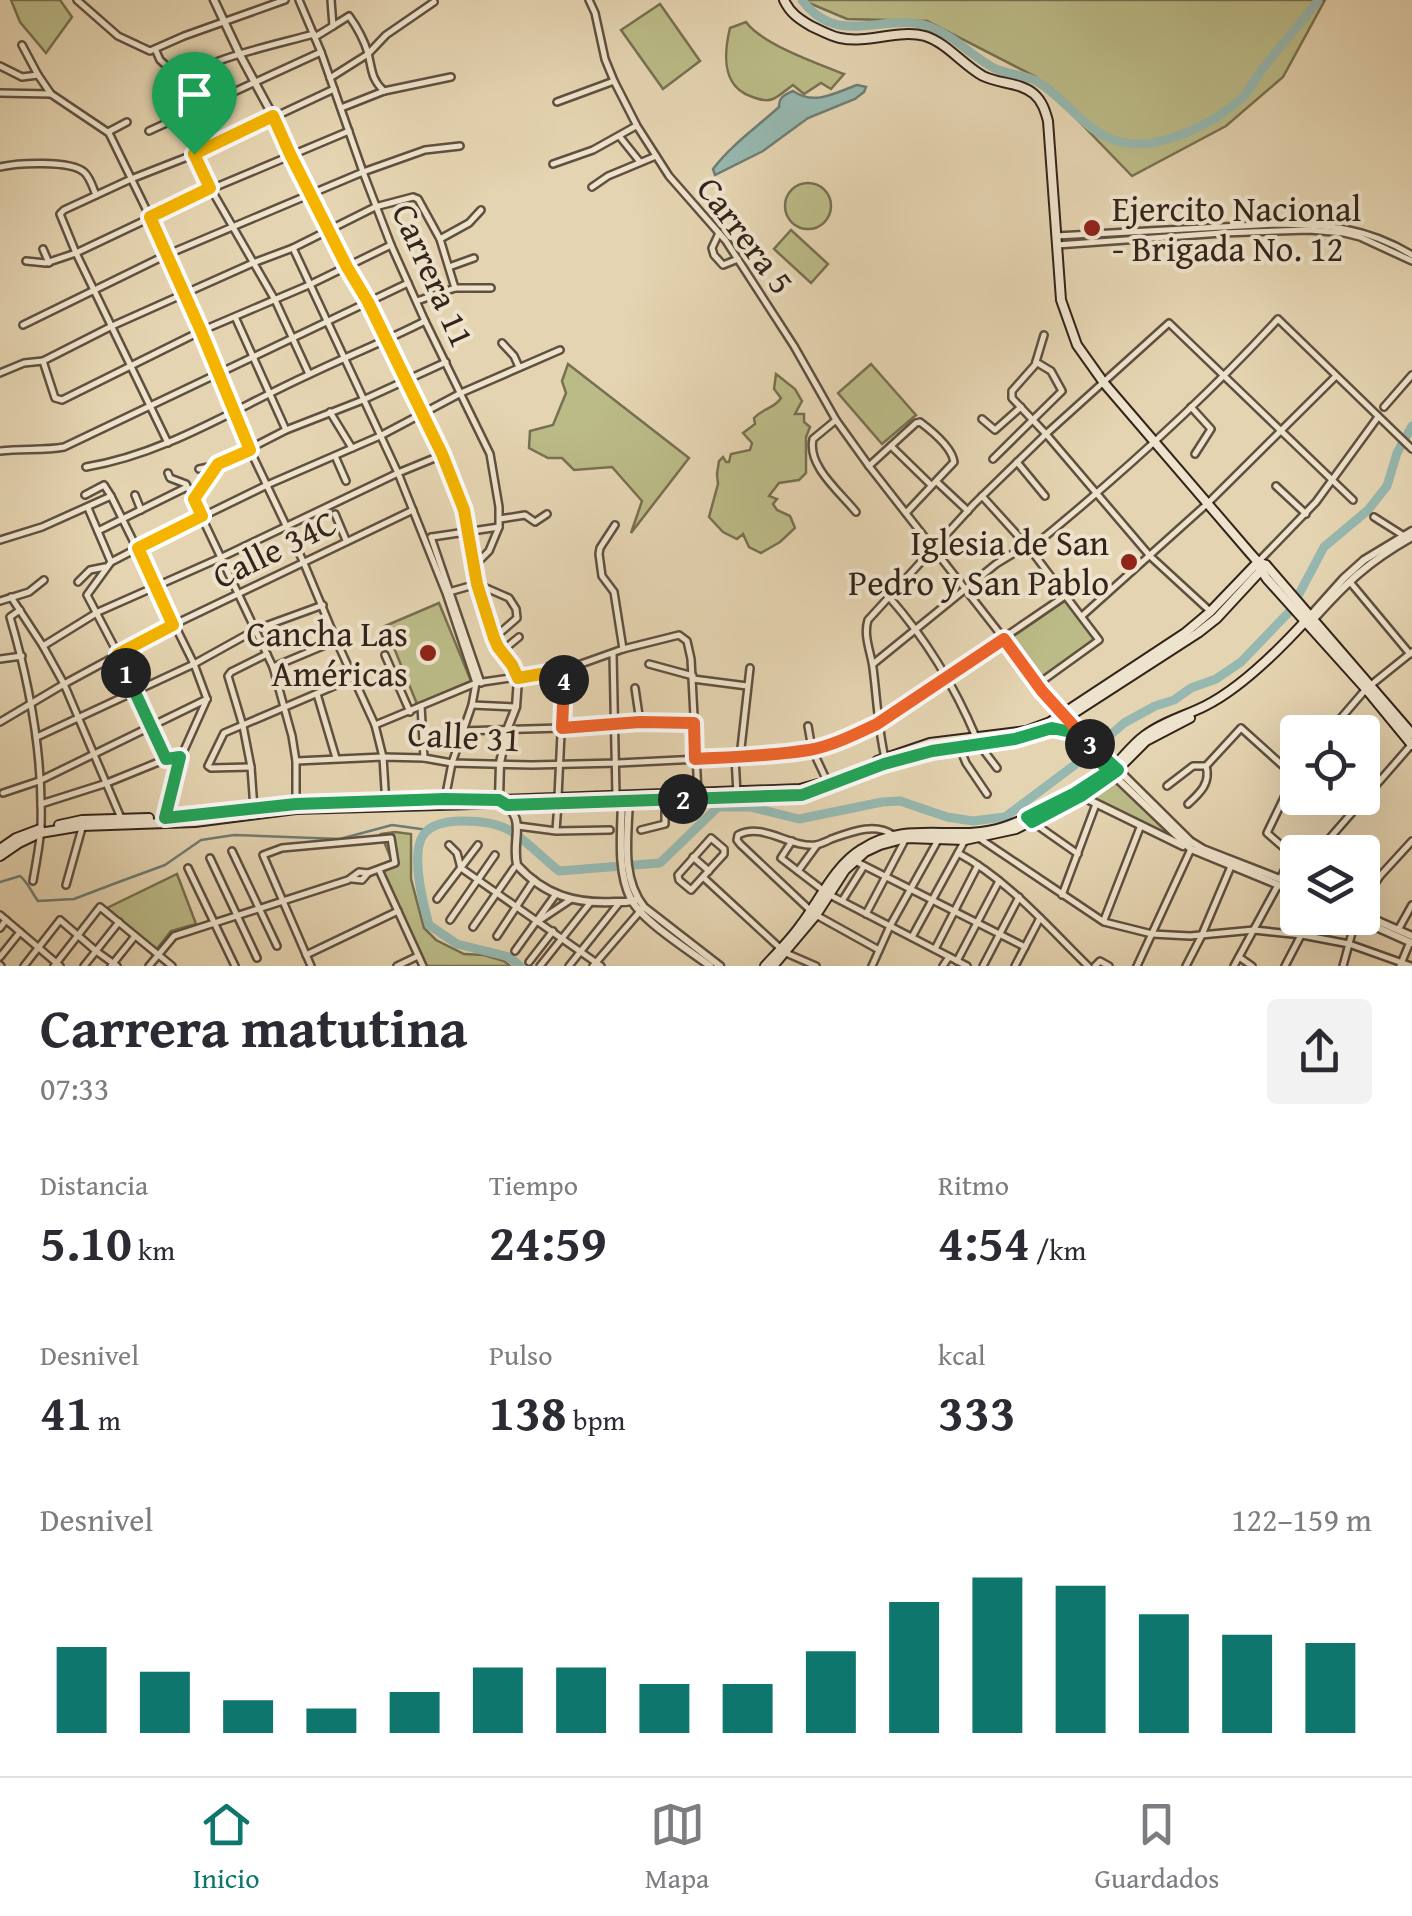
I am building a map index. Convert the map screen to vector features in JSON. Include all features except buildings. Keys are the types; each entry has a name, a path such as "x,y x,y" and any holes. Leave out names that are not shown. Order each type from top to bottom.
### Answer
{"main road":[{"path":"784,0 797,18 836,37 867,39 909,34 930,38 984,76 1035,94 1048,121 1061,300 1077,346 1104,384 1299,610 1412,734"},
{"path":"82,823 165,820 296,804 503,802 698,793 802,795 884,764 1076,714 1198,633 1252,581 1268,574"},
{"path":"1052,728 1268,574"},
{"path":"773,966 851,859 875,841 893,834 998,829 1081,796 1113,771 1144,736 1206,706 1309,621"},
{"path":"1369,688 1412,744"},
{"path":"624,798 665,800 800,789 930,743 1015,739 1052,728 1073,730 1076,714"},
{"path":"851,859 906,838 965,840 1016,829 1113,771"},
{"path":"0,852 16,838 121,818 195,822 445,799 503,802"},
{"path":"765,966 783,951"}],"street":[{"path":"77,0 118,36 144,50 155,50 285,0"},
{"path":"214,0 424,414 464,510 477,584 494,638 518,678 516,707 500,763 503,802 515,812 518,827 518,864 535,880 570,900 590,904 635,900"},
{"name":"Carrera 11","path":"300,0 391,245 490,454 499,523"},
{"path":"331,0 333,26"},
{"name":"Carrera 5","path":"589,0 614,81 669,176 738,259 836,420 869,466 1063,719"},
{"path":"330,78 368,54 386,34 434,2"},
{"path":"170,86 180,78 240,54 314,36 349,16 368,54 375,82 384,91"},
{"path":"22,45 51,94 108,132 150,217 250,450 376,725 386,804"},
{"path":"155,50 180,78"},
{"path":"149,131 321,52"},
{"path":"0,66 22,77 38,75"},
{"path":"341,108 384,91 451,77"},
{"path":"556,102 614,81"},
{"path":"168,443 60,217 64,210 96,195 334,89"},
{"path":"0,93 51,94"},
{"path":"179,117 210,188 275,300 309,374"},
{"path":"108,132 127,122"},
{"path":"553,164 579,156 637,126"},
{"path":"26,261 42,264 76,252 210,188 349,130"},
{"path":"620,136 640,162"},
{"path":"23,325 166,255 362,172 425,150 460,146"},
{"path":"592,187 608,176 658,156"},
{"path":"0,167 26,162 76,168 86,175 96,195"},
{"path":"0,373 24,363 44,364 112,326 184,293 293,248 376,207 416,196 440,238 454,288"},
{"path":"440,238 468,223 480,210"},
{"path":"1056,240 1276,224 1346,228 1412,258"},
{"path":"719,233 712,248 717,261 723,266 738,259"},
{"path":"44,364 56,398 62,400 201,331 310,285 391,245"},
{"path":"293,248 427,537 450,592 479,683 452,763 445,799"},
{"path":"43,249 49,262"},
{"path":"449,267 474,258"},
{"path":"0,451 64,446 408,283"},
{"path":"417,301 454,288 492,288"},
{"path":"236,318 286,430"},
{"path":"873,664 996,564 1028,547 1097,494 1278,319 1411,448"},
{"path":"86,467 117,462 168,443 425,322"},
{"path":"885,758 877,724 873,664 866,633 868,620 982,496 1169,323 1353,500"},
{"path":"1044,335 1036,362 1012,391 1012,398 1150,556 1213,615"},
{"path":"502,343 519,367"},
{"path":"78,582 90,570 110,564 202,516 560,350"},
{"path":"199,469 446,362"},
{"path":"993,459 1062,391 1051,371 1036,362"},
{"path":"1384,407 1412,375"},
{"path":"1082,616 1208,504 1336,376"},
{"path":"982,420 994,430 1021,407"},
{"path":"1190,407 1212,429 1195,454"},
{"path":"330,412 352,449"},
{"path":"1268,574 1306,514 1378,416"},
{"path":"836,420 811,445 814,458 856,512"},
{"path":"869,466 920,422 952,454 954,462 906,513"},
{"path":"890,446 968,511"},
{"path":"44,646 98,612 442,454"},
{"path":"335,456 346,481"},
{"path":"1017,462 1046,496"},
{"path":"194,499 218,464"},
{"path":"168,473 170,478 186,484 274,667 292,736 296,804"},
{"path":"98,532 186,484"},
{"path":"84,495 104,485 111,496 194,664 207,699 180,757 165,820"},
{"path":"1276,486 1306,514"},
{"path":"135,494 140,510"},
{"path":"0,540 42,527 111,496"},
{"path":"982,496 1028,547 1099,640 1038,684"},
{"path":"88,508 110,564"},
{"name":"Calle 34C","path":"0,722 173,625 413,510"},
{"path":"334,514 346,540"},
{"path":"427,537 468,531 525,515 535,522 547,514"},
{"path":"1374,517 1409,535"},
{"path":"474,566 490,551 499,523"},
{"path":"615,525 600,548 600,562 602,576 614,592 624,650"},
{"path":"1309,621 1349,580 1409,535"},
{"path":"1309,621 1364,560 1409,535"},
{"path":"427,537 479,683"},
{"path":"110,564 88,591 88,598 166,759"},
{"path":"0,601 29,592 44,580"},
{"path":"1344,715 1369,688 1411,654 1349,580"},
{"path":"450,592 477,584 509,598 517,618 494,638"},
{"name":"Calle 31","path":"296,761 382,757 452,763 618,763 812,749 877,724 1065,596"},
{"path":"889,597 916,628 958,695 977,740 997,768"},
{"path":"12,598 64,684 121,818"},
{"path":"37,738 257,630 322,606"},
{"path":"20,610 10,617 22,656 37,738 41,831 33,881"},
{"path":"376,725 479,683 564,670 679,635 684,637 692,659 698,793"},
{"path":"502,652 518,638"},
{"path":"274,667 336,640"},
{"path":"254,808 243,726 228,679 231,672 268,654"},
{"path":"613,654 626,875 642,909 710,966"},
{"path":"385,655 410,712"},
{"path":"0,659 22,656"},
{"path":"649,664 693,678 747,686"},
{"path":"737,794 737,757 750,668"},
{"path":"556,831 564,670"},
{"path":"250,768 211,768 208,763 220,737 353,678"},
{"path":"635,688 640,722"},
{"path":"317,694 336,759"},
{"path":"3,793 38,781 207,699"},
{"path":"421,706 424,758"},
{"path":"472,706 516,707"},
{"path":"1063,719 1191,849"},
{"path":"462,732 640,722 694,723"},
{"path":"808,726 812,749 827,781"},
{"path":"1168,786 1194,766 1206,766 1242,728 1293,776 1266,833 1280,845"},
{"path":"1333,835 1412,744"},
{"path":"959,746 966,764 987,794"},
{"path":"40,804 180,757"},
{"path":"1188,804 1205,786 1206,766"},
{"path":"1113,771 1190,841 1279,882 1234,966"},
{"path":"1081,796 1191,849 1233,862"},
{"path":"641,830 666,823 665,800"},
{"path":"1062,895 1097,803"},
{"path":"1029,819 1078,854"},
{"path":"66,885 82,823"},
{"path":"1104,922 1142,826"},
{"path":"518,827 610,830"},
{"path":"879,950 814,913 737,840 738,835 755,830 817,845 873,828 884,828 893,834"},
{"path":"149,966 174,936 281,902 352,879 361,871 379,870 395,862 389,836 282,848 264,854 281,902 311,966"},
{"path":"685,897 725,852 712,838 678,875 691,890"},
{"path":"866,914 906,838"},
{"path":"979,838 1104,922 1152,934 1202,937 1254,930 1280,933"},
{"path":"872,966 939,839"},
{"path":"912,938 965,840"},
{"path":"792,841 783,859 826,893 967,966"},
{"path":"1380,876 1412,841"},
{"path":"449,845 457,853 461,868 541,921 597,965 642,909"},
{"path":"438,899 478,845"},
{"path":"798,871 817,845"},
{"path":"1138,966 1191,849"},
{"path":"232,851 276,946"},
{"path":"958,853 1019,897 1094,964 1109,966"},
{"path":"450,920 496,855"},
{"path":"693,856 709,871"},
{"path":"210,858 258,958"},
{"path":"851,859 1025,947"},
{"path":"1186,966 1233,862"},
{"path":"935,950 978,865"},
{"path":"842,902 864,866"},
{"path":"188,868 234,966"},
{"path":"474,927 514,868"},
{"path":"379,870 423,966"},
{"path":"704,877 783,951 816,966"},
{"path":"497,936 535,880"},
{"path":"957,961 999,881"},
{"path":"515,951 541,921 556,894"},
{"path":"983,966 1019,897"},
{"path":"541,921 570,900"},
{"path":"569,966 620,902"},
{"path":"540,966 590,904"},
{"path":"1398,930 1412,905"},
{"path":"0,928 3,918 57,965 100,907 172,966"},
{"path":"642,909 720,966"},
{"path":"306,955 398,911"},
{"path":"1014,966 1040,918"},
{"path":"24,966 60,920 114,965 135,936"},
{"path":"84,966 118,922"},
{"path":"1380,924 1411,940"},
{"path":"1380,926 1411,940"},
{"path":"529,962 553,931"},
{"path":"0,957 20,932"},
{"path":"1285,966 1302,935 1349,944 1411,966"},
{"path":"1343,966 1352,935"},
{"path":"1400,964 1411,940"},
{"path":"398,966 418,956"},
{"path":"943,966 949,957"},
{"path":"1239,957 1252,966"}],"green space":[{"path":"11,0 60,0 72,17 46,53 20,22"},
{"path":"802,0 1325,0 1283,77 1226,126 1132,176 1036,77 927,21 847,19"},
{"path":"660,4 700,61 663,89 621,30"},
{"path":"746,22 777,45 844,74 831,89 821,83 804,94 793,85 770,100 750,96 734,84 726,58 730,28"},
{"path":"808,183 824,190 831,206 824,222 808,229 792,222 785,206 792,190"},
{"path":"791,230 828,264 811,283 774,249"},
{"path":"568,364 689,458 631,533 642,501 612,467 574,470 562,458 548,458 529,448 530,431 553,425 566,393 562,381"},
{"path":"871,364 916,415 882,444 838,393"},
{"path":"776,374 795,389 802,401 795,414 804,414 804,422 810,427 806,437 806,473 799,480 779,483 769,496 777,499 773,504 790,516 795,528 761,553 749,547 743,534 737,539 723,532 709,517 718,484 719,461 723,457 729,462 731,454 750,450 752,443 743,433 755,424 757,415 781,398 774,389"},
{"path":"1066,600 1096,639 1039,680 1008,640"},
{"name":"Cancha Las Américas","path":"439,603 471,681 417,704 385,626"},
{"path":"1114,778 1177,839 1086,796"},
{"path":"381,834 411,834 411,879 424,928 436,940 464,954 484,955 510,966 426,966 383,870 393,864"},
{"path":"177,874 196,924 171,931 156,950 107,908"}],"water":[{"path":"857,85 866,87 855,99 808,118 763,151 715,175 713,169 720,160 779,107 785,95 793,91 817,98"}],"waterway":[{"path":"802,0 816,15 832,23 914,23 930,27 994,68 1038,82 1106,137 1133,144 1184,134 1231,107 1318,0"},
{"path":"520,966 509,957 457,944 429,925 418,859 421,839 428,829 457,821 498,826 522,839 559,871 660,863 718,807 750,807 799,819 900,801 947,817 973,821 1005,817 1124,723 1216,679 1241,662 1290,611 1324,547 1368,510 1387,486 1397,453 1412,426"},
{"path":"0,882 20,876 38,901 74,899 165,865 201,840 234,835 340,839 392,825 428,830"}],"place":[{"name":"Ejercito Nacional - Brigada No. 12","path":"1092,228"},
{"name":"Iglesia de San Pedro y San Pablo","path":"1129,562"},
{"name":"Cancha Las Américas","path":"428,653"}],"route":[{"path":"273,116 442,454 464,510 477,584 498,647 518,678 564,670 562,728 640,722 694,723 695,759 812,749 877,724 1004,639 1074,728 1118,770 1081,796 1032,822 1027,817 1109,771 1071,732 1052,728 1015,739 947,747 884,764 802,795 507,805 499,800 445,799 296,804 165,818 180,757 166,759 118,654 173,625 138,548 202,516 194,499 218,464 250,450 150,217 210,188 194,154 273,116"}]}
